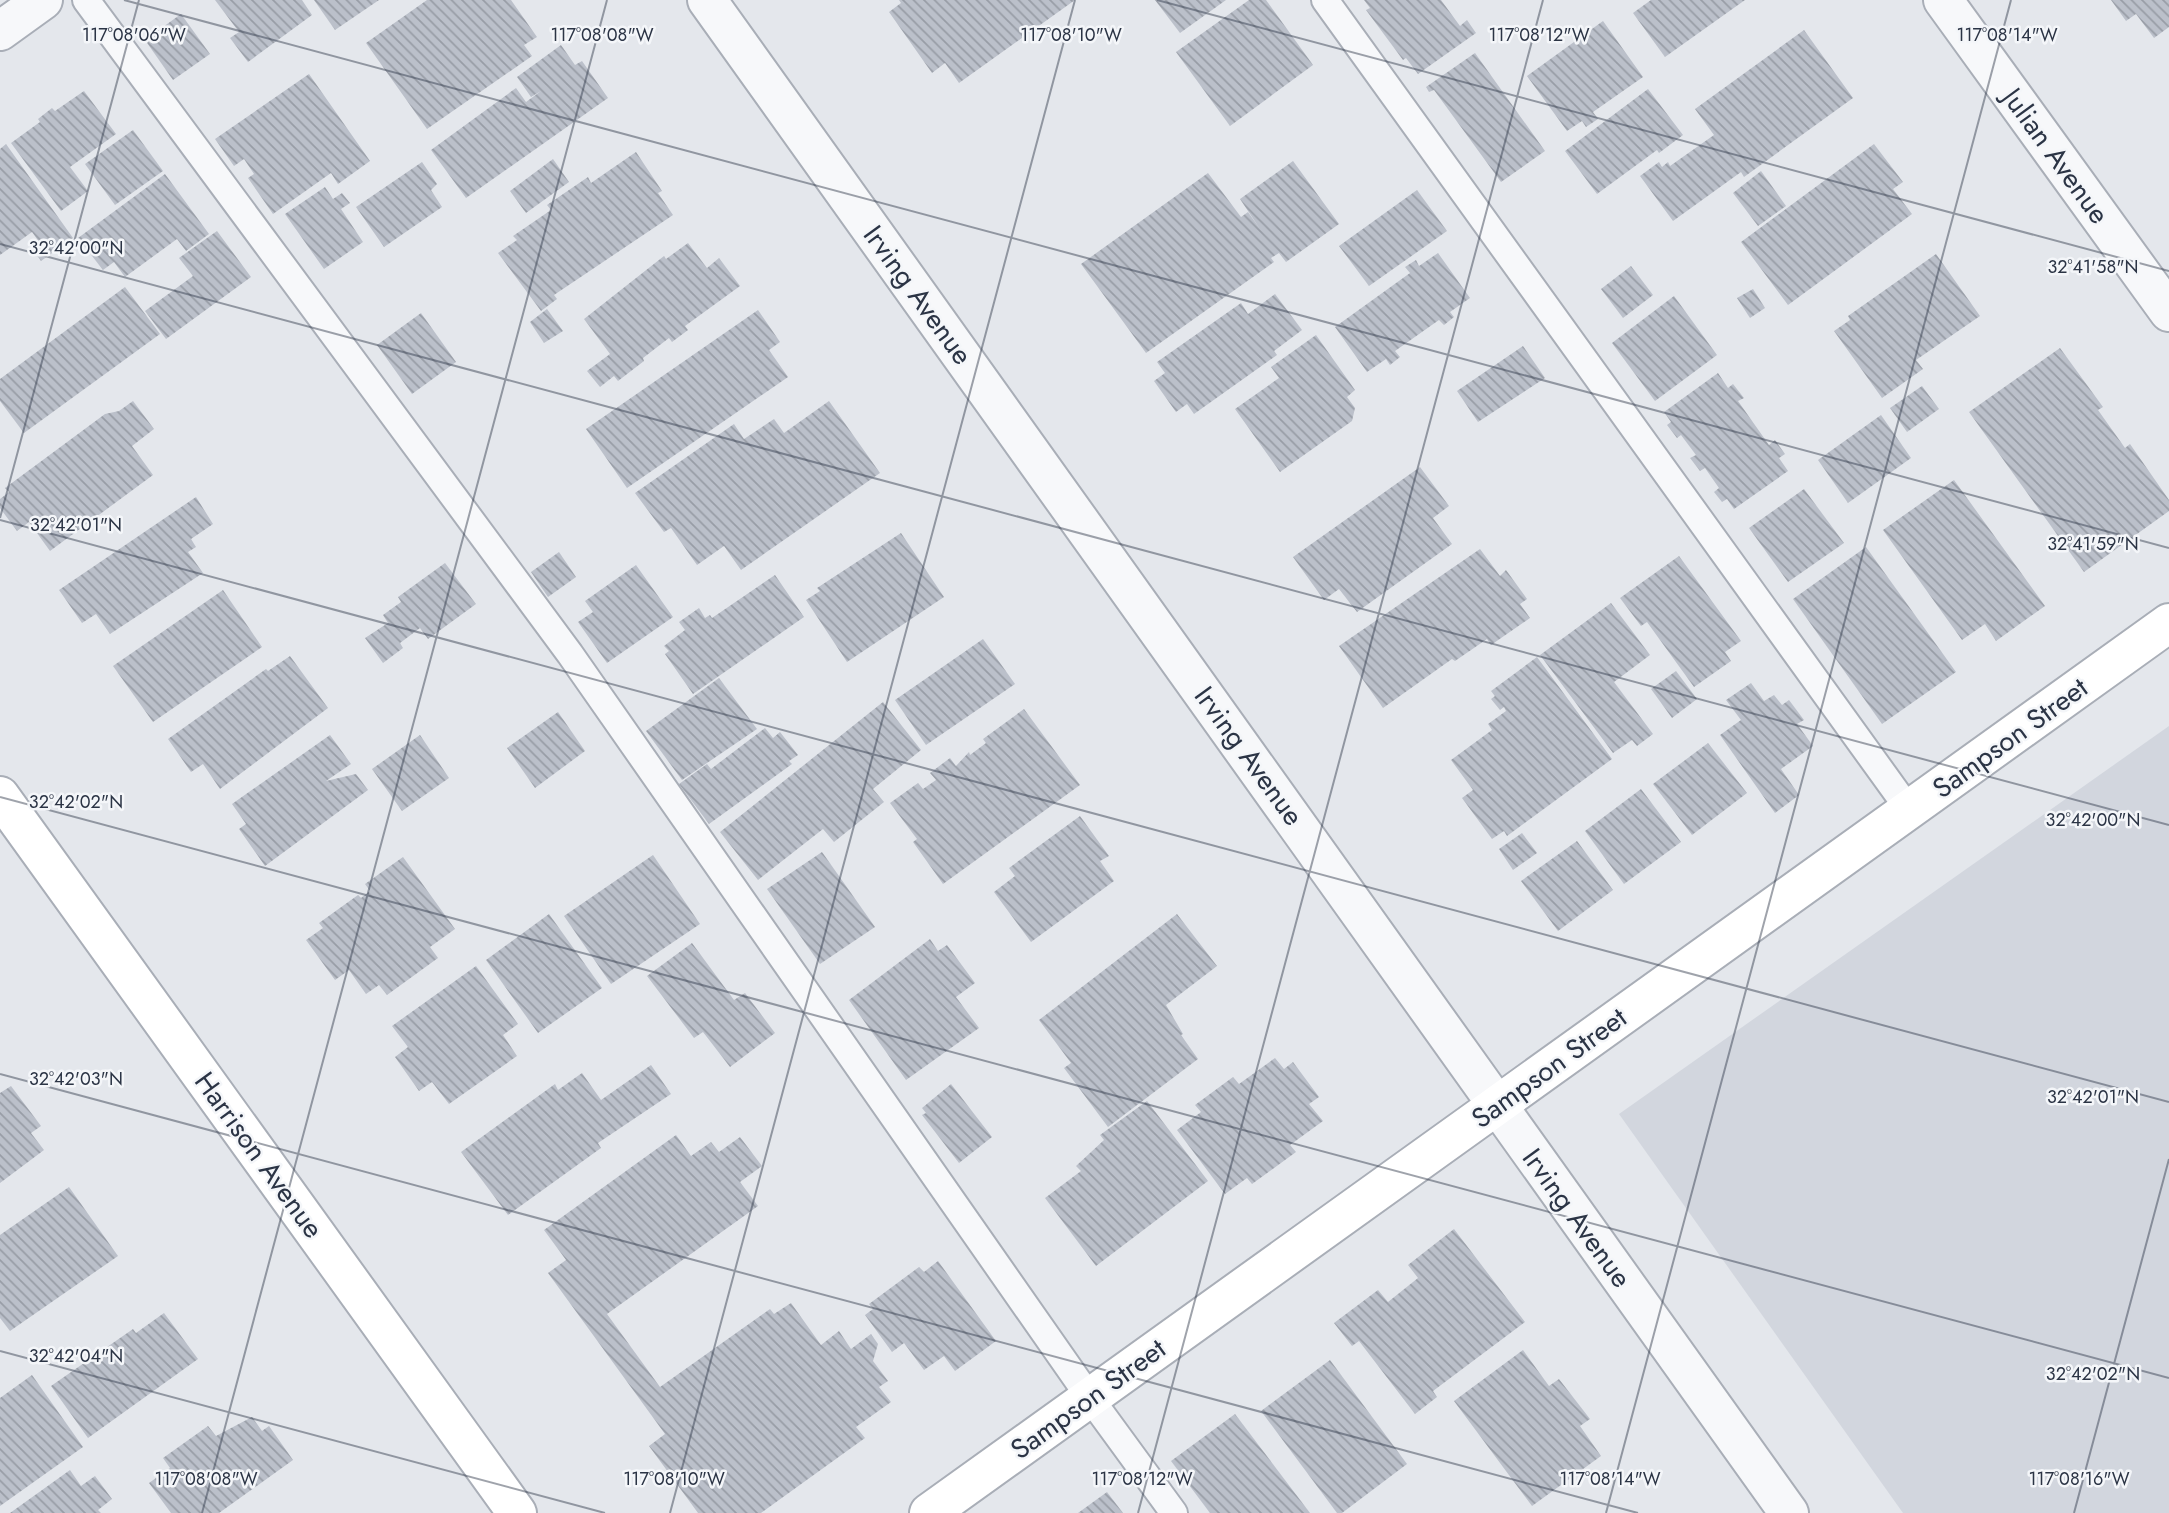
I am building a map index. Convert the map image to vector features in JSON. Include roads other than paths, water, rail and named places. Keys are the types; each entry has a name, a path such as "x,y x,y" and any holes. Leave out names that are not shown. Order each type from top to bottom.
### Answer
{"street":[{"path":"0,31 43,0"},
{"name":"Irving Avenue","path":"707,0 1789,1513"},
{"name":"Julian Avenue","path":"1943,0 2169,312"},
{"name":"Sampson Street","path":"929,1513 2169,623"},
{"name":"Harrison Avenue","path":"0,796 517,1513"}],"lane":[{"path":"86,0 570,653 1090,1398 1174,1513"},
{"path":"1325,0 1910,811"}]}
